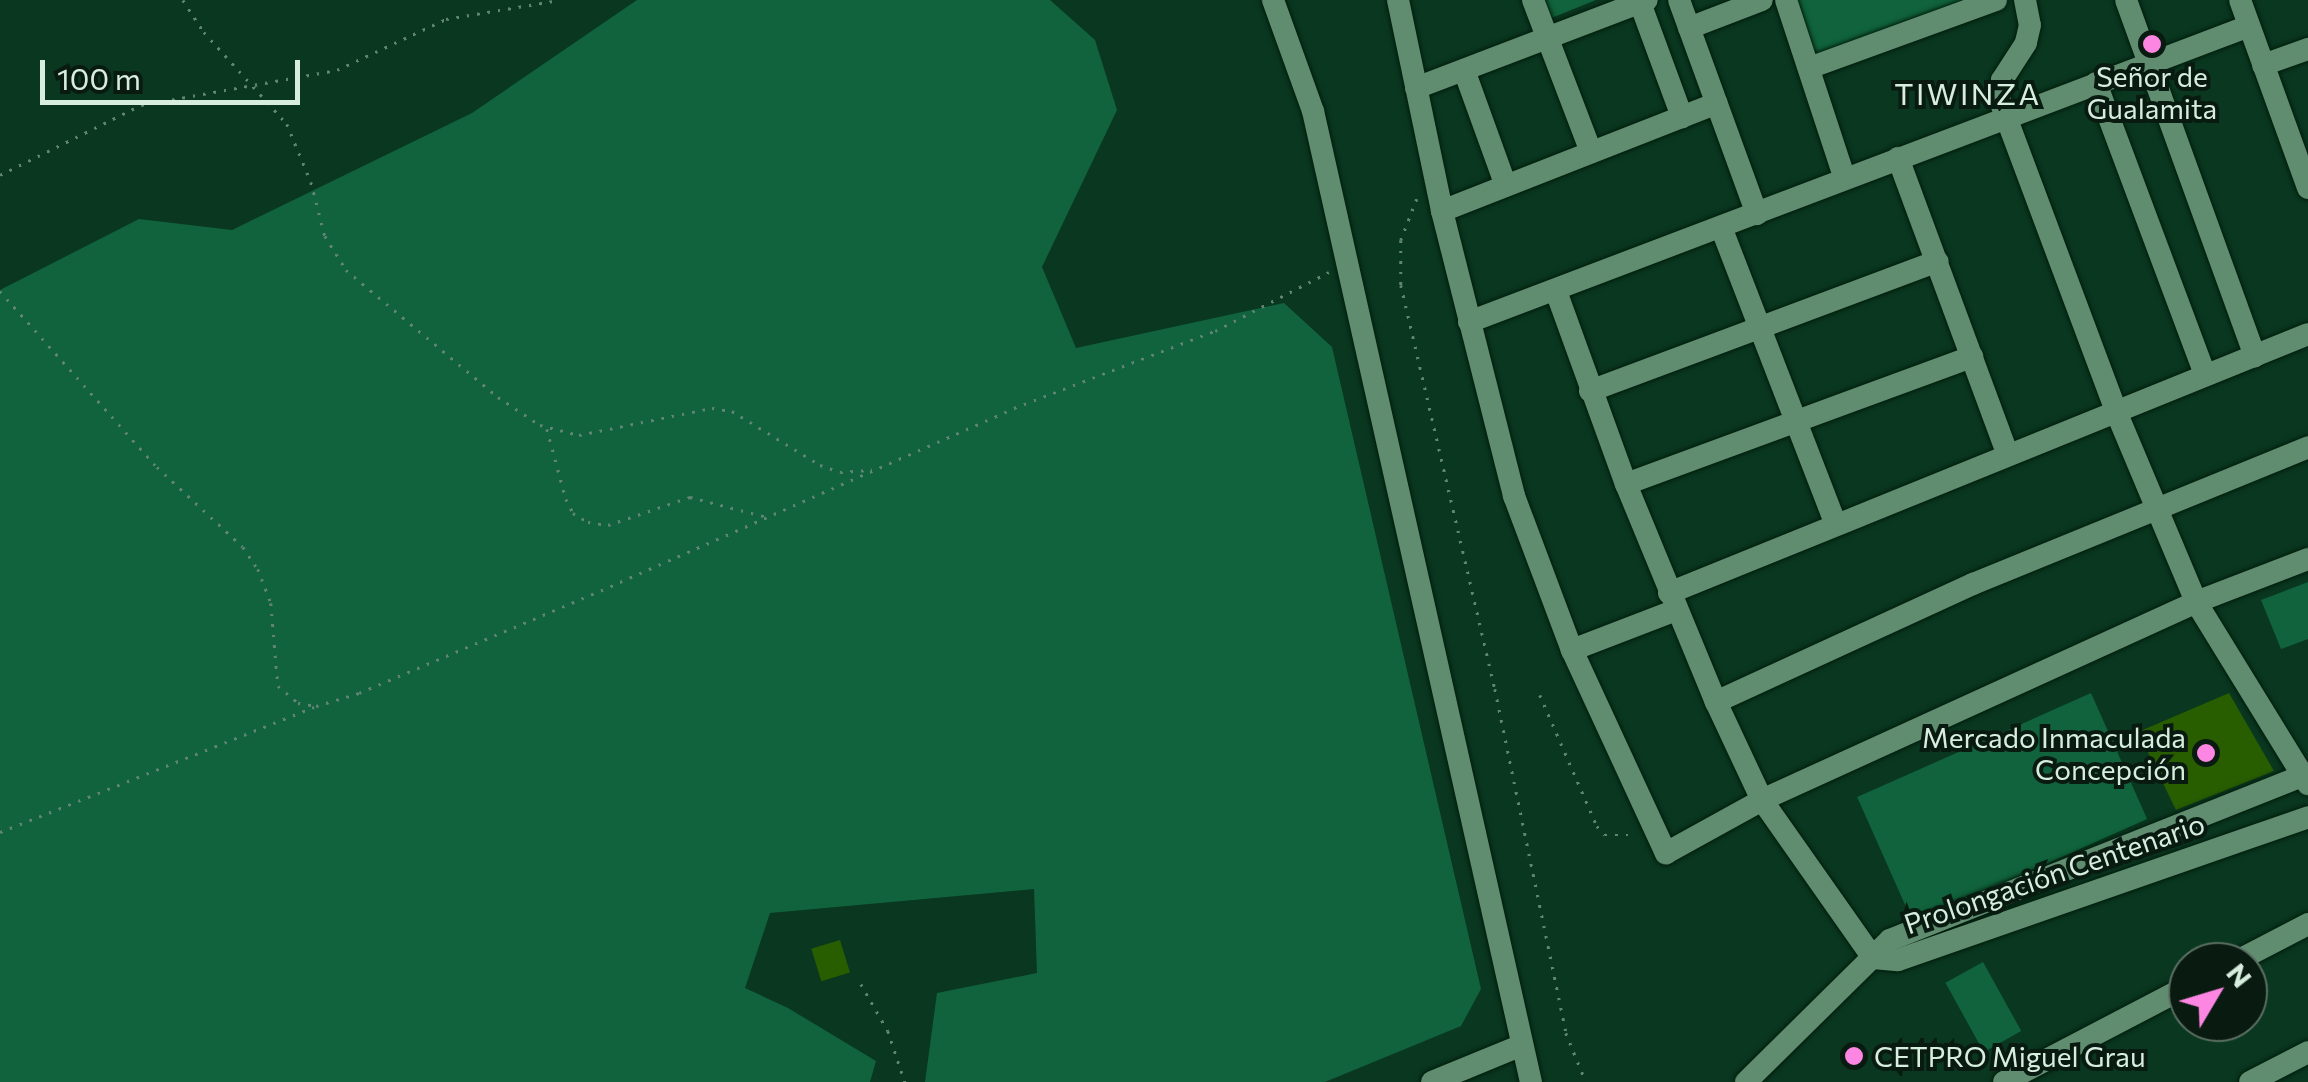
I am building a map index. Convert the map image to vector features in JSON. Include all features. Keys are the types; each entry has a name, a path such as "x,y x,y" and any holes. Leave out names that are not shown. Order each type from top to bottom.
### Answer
{"street":[{"path":"1274,0 1313,110 1530,1082"},
{"path":"1398,0 1442,210 1514,496 1572,650 1666,853 1762,800 2196,602 2308,559"},
{"path":"1533,0 1591,152"},
{"path":"1679,0 1757,214"},
{"path":"1689,28 1734,5 1762,0"},
{"path":"1786,0 1845,179"},
{"path":"1809,68 1996,0"},
{"path":"1746,1082 1890,940 2306,778 2196,602 2116,409 1999,98 2002,80 2026,43 2030,25 2025,0"},
{"path":"2126,0 2255,356"},
{"path":"2240,0 2302,155 2308,188"},
{"path":"1416,88 1642,1 1682,117"},
{"path":"1469,322 2248,26"},
{"path":"2263,65 2308,50"},
{"path":"1464,70 1506,186"},
{"path":"2096,82 2204,374"},
{"path":"1442,210 1716,104"},
{"path":"1898,158 2008,453"},
{"path":"1722,227 1835,523"},
{"path":"1590,391 1937,261"},
{"path":"1556,292 1672,601 1762,800 1873,958"},
{"path":"1572,650 1835,523 2308,334"},
{"path":"1626,484 1972,356"},
{"path":"1716,702 2155,507 2308,446"},
{"name":"Prolongación Centenario","path":"1873,958 1898,960 2308,816"},
{"path":"2268,945 2308,924"},
{"path":"2004,1082 2168,996"},
{"path":"1432,1082 1522,1045"},
{"path":"2250,1082 2308,1052"}],"path":[{"path":"183,0 204,32 287,124 311,182 325,236 346,270 498,398 546,428 579,435 712,408 751,420 820,464 840,472 878,470"},
{"path":"0,175 141,104 337,70 446,19 560,0"},
{"path":"1433,166 1401,240 1400,285 1495,689 1566,1033 1586,1082"},
{"path":"0,832 316,706 359,694 1014,408 1228,325 1332,271 1348,270"},
{"path":"0,291 156,467 242,548 258,569 271,603 278,686 298,703 316,706"},
{"path":"546,428 566,498 574,514 588,522 608,524 690,497 767,516"},
{"path":"1540,695 1597,826 1605,835 1619,838 1655,830"},
{"path":"861,984 888,1031 905,1082"}],"green space":[{"path":"637,0 1050,0 1095,40 1117,110 1042,267 1076,348 1284,303 1332,347 1481,989 1461,1026 1325,1082 925,1082 937,993 1037,973 1034,889 770,913 745,988 788,1008 876,1061 870,1082 0,1082 0,290 139,219 232,230 472,113"},
{"path":"1541,0 1596,0 1549,19"},
{"path":"1793,0 1977,0 1813,59"},
{"path":"2308,582 2308,639 2281,649 2261,600"},
{"path":"2091,693 2147,819 1913,923 1857,797"},
{"path":"1983,962 2021,1031 1984,1052 1945,983"}],"building":[{"name":"Mercado Inmaculada Concepción","path":"2229,693 2274,771 2176,810 2138,732"},
{"path":"840,940 850,973 821,981 811,949"}],"place":[{"name":"Señor de Gualamita","path":"2152,44"},
{"name":"Mercado Inmaculada Concepción","path":"2206,753"},
{"name":"CETPRO Miguel Grau","path":"1854,1056"}],"district":[{"name":"TIWINZA","path":"1968,93"}]}
